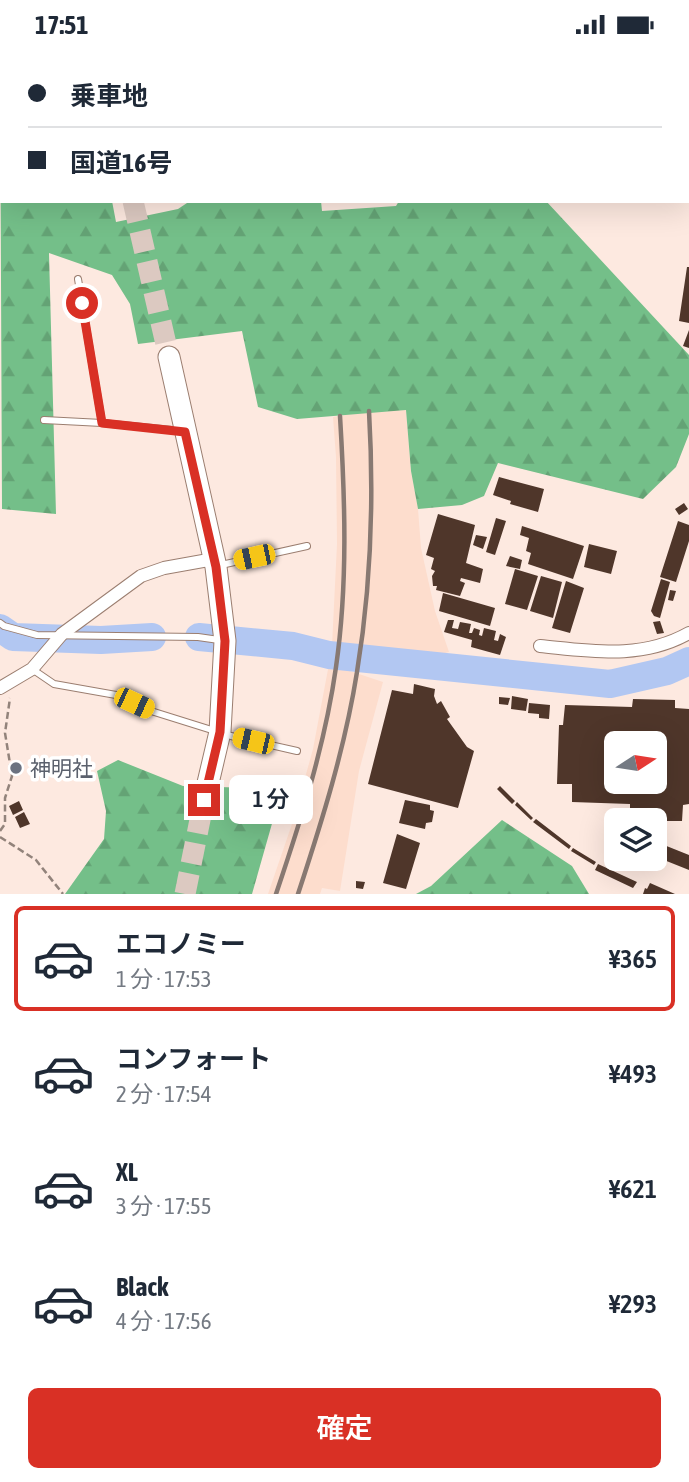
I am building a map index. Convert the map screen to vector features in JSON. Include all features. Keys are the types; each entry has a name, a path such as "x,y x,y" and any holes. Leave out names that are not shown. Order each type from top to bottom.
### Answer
{"highway":[{"path":"169,357 215,563 225,641 220,732 204,800"}],"street":[{"path":"6,685 32,669 62,633 141,576 164,568 215,563"},
{"path":"540,646 611,653 635,652 674,641 689,633"}],"lane":[{"path":"78,279 102,423"},
{"path":"44,420 185,432"},
{"path":"215,563 307,546"},
{"path":"0,623 5,627 37,635 62,633 198,637 225,641"},
{"path":"32,669 54,684 116,695 150,711 297,751"}],"path":[{"path":"0,831 5,824 5,798 12,776 5,733 6,685"},
{"path":"0,837 36,860 63,894"}],"shaded area":[{"path":"406,410 421,548 435,611 449,652 424,659 332,646 337,544 333,417 369,411"},
{"path":"329,664 383,682 359,771 340,891 322,888 320,894 268,894 293,821 313,749"}],"green space":[{"path":"1,203 112,203 116,222 178,209 187,203 321,203 322,211 396,206 398,203 548,203 689,355 689,434 676,467 643,499 498,463 484,496 462,505 418,509 411,471 406,410 297,419 258,407 242,331 138,344 130,304 112,275 49,253 56,514 2,509"},
{"path":"118,760 183,786 254,788 277,806 252,894 65,894 104,839 106,811 97,771"},
{"path":"502,820 572,866 589,894 416,894 431,886"}],"building":[{"path":"689,267 689,323 679,321"},
{"path":"689,330 689,348 683,346"},
{"path":"499,477 544,489 538,512 510,504 511,501 493,495"},
{"path":"684,503 688,509 679,515 675,509"},
{"path":"438,514 475,525 466,563 483,569 480,583 461,578 460,581 465,583 460,596 436,590 437,586 433,586 432,576 435,571 431,569 434,558 426,555"},
{"path":"496,518 506,521 495,555 486,552"},
{"path":"678,521 689,525 689,541 676,582 660,577"},
{"path":"522,526 584,546 573,579 528,564 531,553 526,551 529,538 520,535"},
{"path":"476,535 487,537 483,549 473,545"},
{"path":"589,544 617,551 611,574 584,567"},
{"path":"510,556 522,560 520,569 506,566"},
{"path":"515,569 538,576 527,610 505,604"},
{"path":"541,576 562,582 553,618 530,611"},
{"path":"661,579 670,582 660,618 654,616 651,611"},
{"path":"566,581 584,588 570,633 552,628"},
{"path":"670,590 676,591 673,601 668,600"},
{"path":"443,593 495,608 490,626 439,611"},
{"path":"448,620 454,620 452,628 458,629 460,622 471,624 469,633 472,633 474,628 480,630 479,635 482,636 484,628 496,631 494,640 498,641 500,634 506,637 500,655 471,647 472,640 444,632"},
{"path":"660,621 664,633 657,634 653,622"},
{"path":"414,684 435,689 437,704 441,701 450,717 447,719 467,747 474,751 458,808 368,784 392,690 413,694"},
{"path":"512,696 528,699 526,711 511,709"},
{"path":"499,697 510,698 508,705 499,704"},
{"path":"633,699 675,700 675,708 689,709 689,804 683,805 682,821 667,821 667,808 630,808 630,804 572,802 572,784 557,784 559,725 563,725 565,705 632,707"},
{"path":"529,703 550,705 549,719 528,713"},
{"path":"500,786 515,801 512,804 497,789"},
{"path":"405,800 430,805 430,810 434,811 432,822 426,823 425,829 399,823"},
{"path":"19,801 23,810 13,815 9,806"},
{"path":"517,802 533,818 531,820 515,805"},
{"path":"24,812 30,824 20,828 15,817"},
{"path":"536,819 571,846 569,849 533,822"},
{"path":"397,834 420,843 406,889 383,883"},
{"path":"667,846 689,855 689,870 667,861"},
{"path":"573,848 596,862 594,865 571,851"},
{"path":"598,864 604,867 604,871 613,871 637,882 633,888 595,870"},
{"path":"356,881 365,882 363,889 356,888"},
{"path":"650,883 675,894 643,894"}],"waterway":[{"path":"0,628 13,637 101,640 152,637"},
{"path":"199,637 293,646 329,655 610,684 667,671 689,661"}],"tunnel":[{"path":"133,203 169,357"},
{"path":"185,894 204,800"}],"railway":[{"path":"298,894 339,756 362,640 370,542 369,411"},
{"path":"276,894 319,754 336,667 344,541 340,416"}],"place":[{"name":"神明社","path":"16,768"}],"route":[{"path":"82,303 102,423 185,432 216,567 225,641 220,732 204,800"}]}
